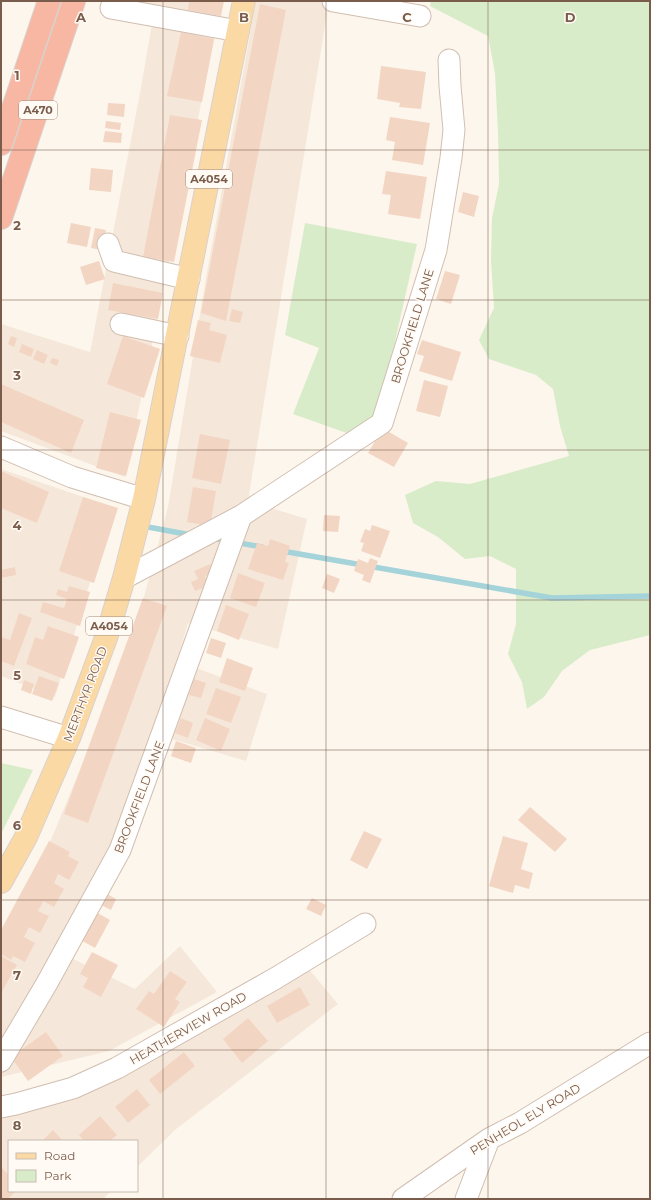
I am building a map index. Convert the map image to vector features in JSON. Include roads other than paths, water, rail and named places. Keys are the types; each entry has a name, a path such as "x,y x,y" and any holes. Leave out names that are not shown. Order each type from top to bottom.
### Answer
{"highway":[{"name":"A470","path":"1,144 49,1"},
{"name":"A470","path":"1,218 74,1"}],"main road":[{"name":"A4054","path":"176,346 244,1"},
{"name":"MERTHYR ROAD","path":"1,882 26,837 69,738 107,635 124,578 144,500 176,346"}],"street":[{"path":"341,2 420,16"},
{"path":"111,8 238,31"},
{"name":"BROOKFIELD LANE","path":"124,578 241,516 382,423 436,250 454,130 449,60"},
{"path":"108,244 114,261 189,279"},
{"path":"120,324 176,346"},
{"path":"1,447 72,478 144,500"},
{"name":"BROOKFIELD LANE","path":"1,1061 47,983 120,850 241,516"},
{"path":"1,717 69,738"},
{"name":"HEATHERVIEW ROAD","path":"1,1107 73,1088 118,1068 269,982 365,924"},
{"name":"PENHEOL ELY ROAD","path":"403,1199 489,1139 520,1123 650,1043"},
{"path":"466,1199 489,1139"}],"waterway":[{"path":"148,527 191,535"},
{"path":"212,538 262,547"},
{"path":"282,551 552,598 650,596"}]}
